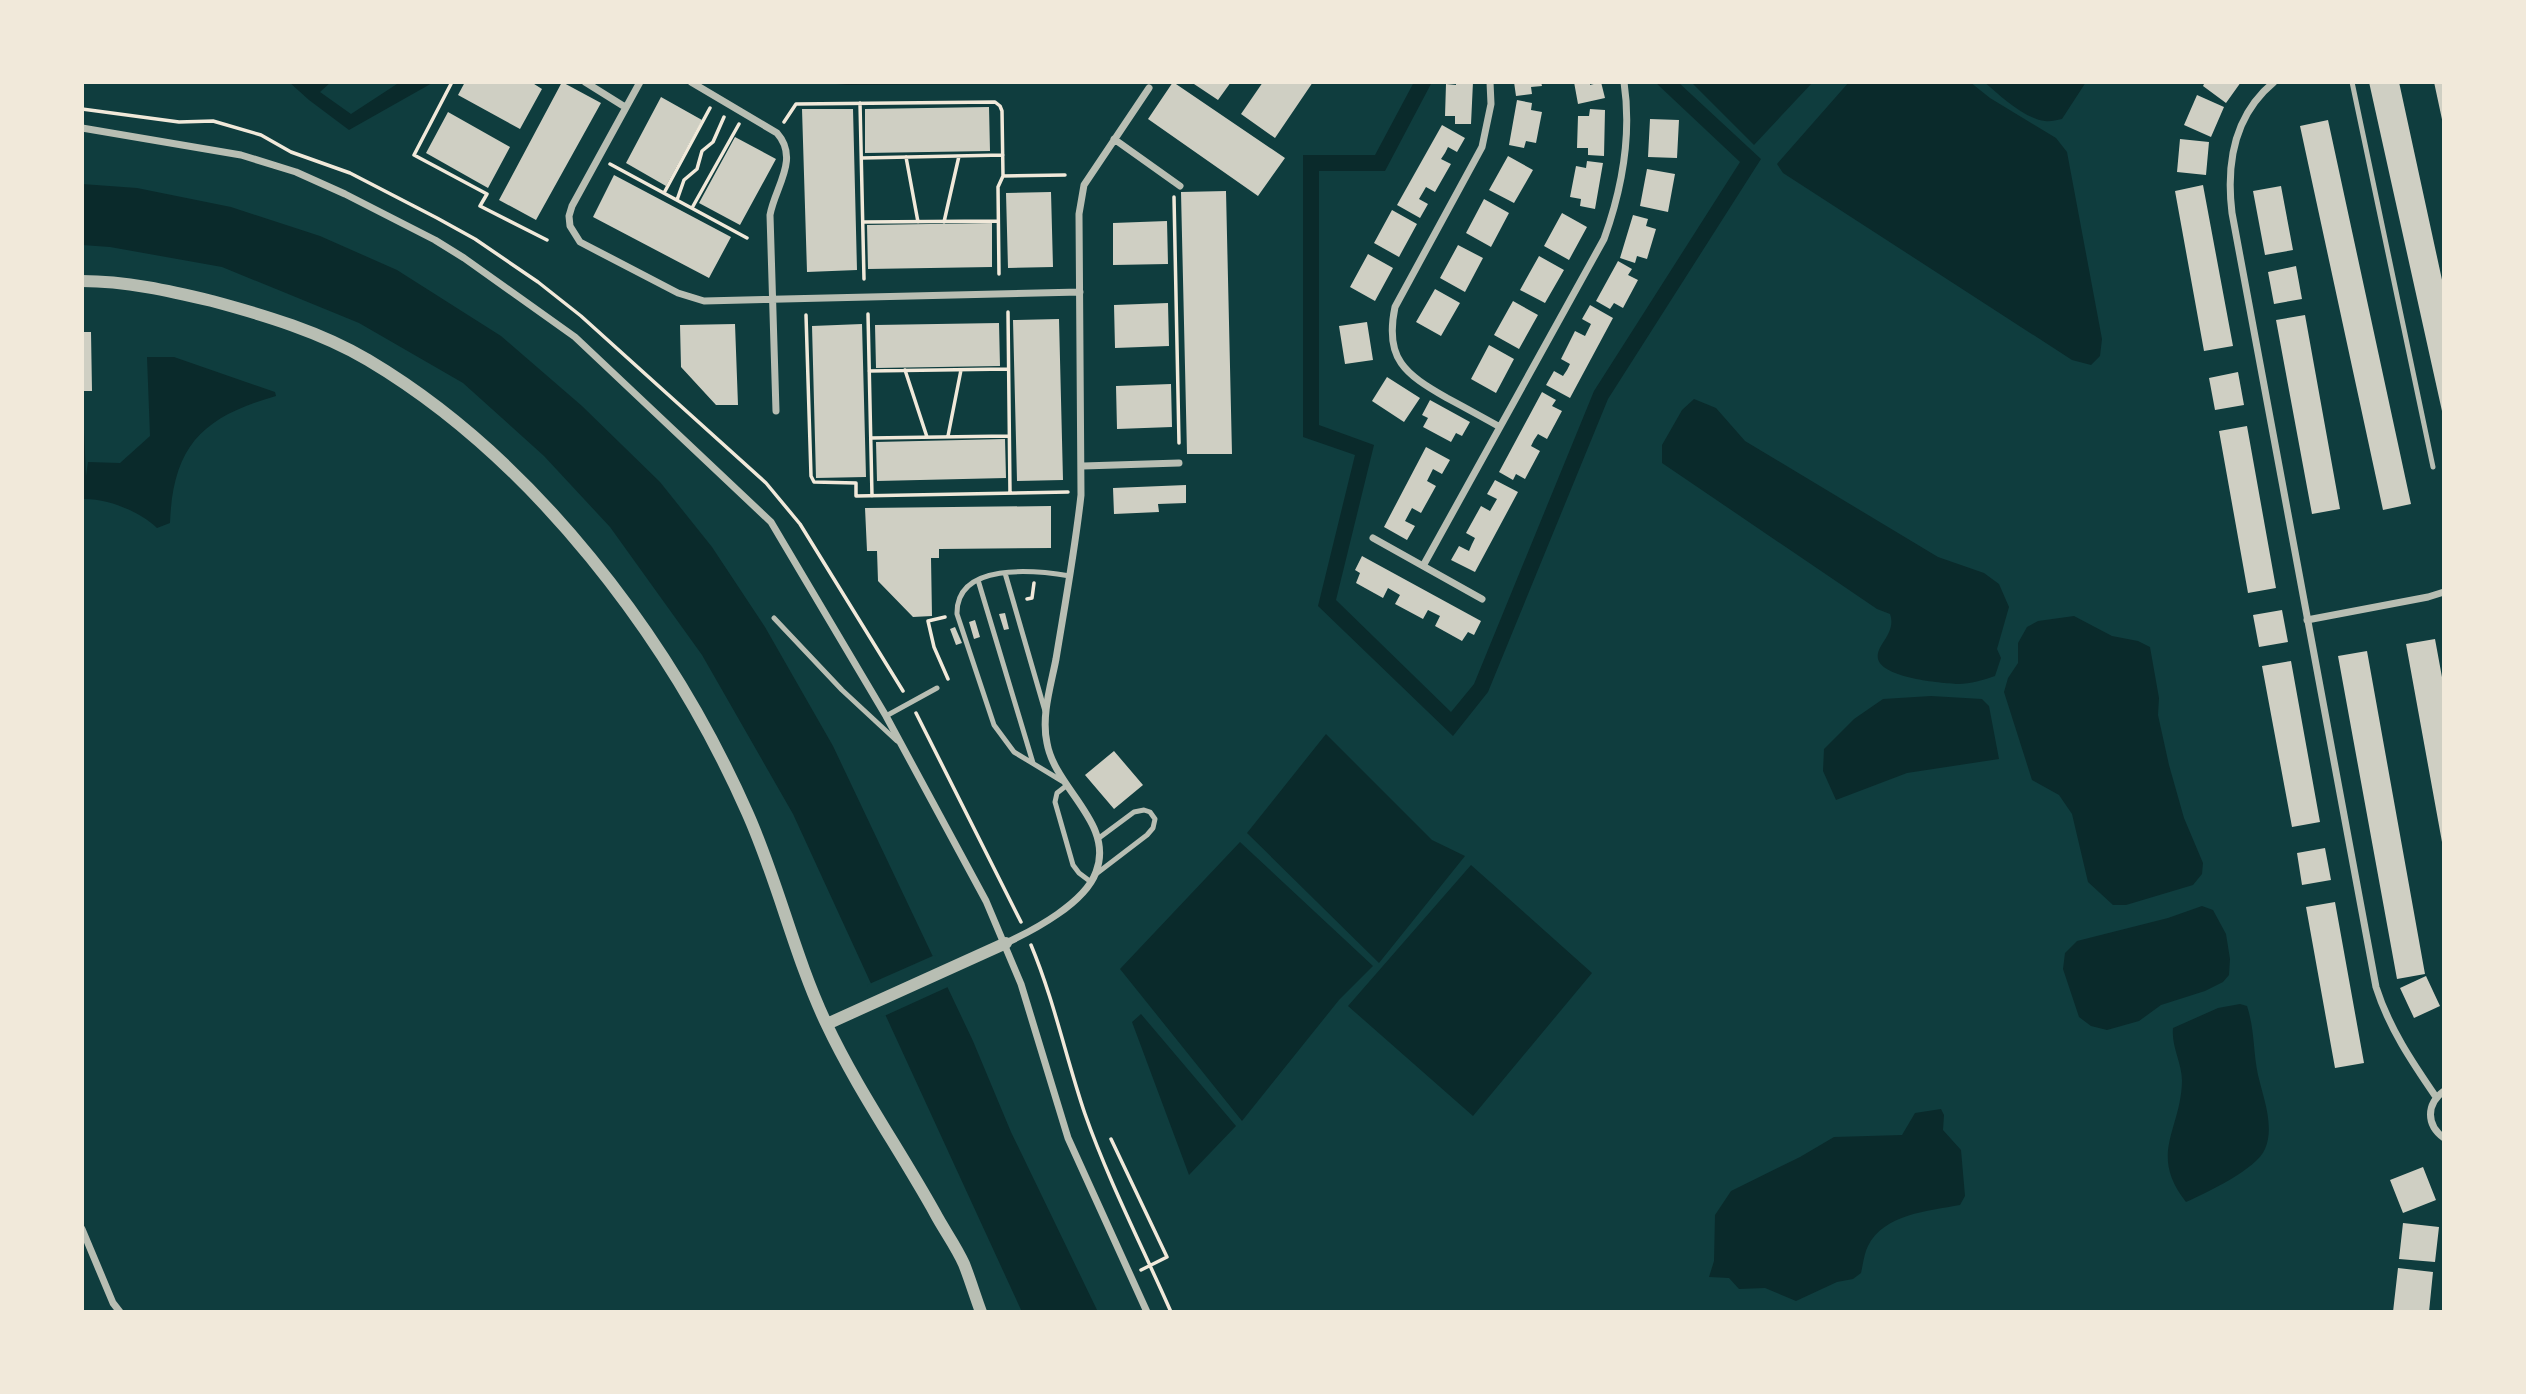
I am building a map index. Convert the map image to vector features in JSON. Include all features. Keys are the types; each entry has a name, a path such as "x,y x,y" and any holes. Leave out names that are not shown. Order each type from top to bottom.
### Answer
{"street":[{"path":"585,82 625,107"},
{"path":"640,82 572,206 570,226 580,242 678,293 704,301 1080,292"},
{"path":"691,82 777,132 784,140 786,169 775,194 770,215 776,411"},
{"path":"1490,82 1491,104 1482,146 1395,307 1392,339 1396,355 1416,380 1500,427"},
{"path":"1423,566 1604,239 1619,190 1625,150 1624,82"},
{"path":"2274,82 2252,106 2238,130 2230,157 2228,185 2376,987 2382,1007 2400,1042 2436,1097"},
{"path":"827,1024 1050,921 1096,874 1100,857 1099,838 1064,783 1047,745 1046,715 1077,536 1083,466 1079,214 1084,185 1149,88"},
{"path":"82,128 241,155 345,194 435,240 575,337 771,522 886,716 1006,943 1069,1138 1147,1312"},
{"path":"1114,139 1180,186"},
{"path":"82,281 167,290 238,308 306,331 367,359 472,436 525,486 591,558 643,626 699,719 747,812 803,969 827,1024 963,1263 981,1312"},
{"path":"1083,466 1179,463"},
{"path":"1373,538 1482,599"},
{"path":"2307,620 2402,603 2444,592"},
{"path":"2444,1091 2431,1105 2431,1123 2435,1131 2444,1138"},
{"path":"82,1229 113,1303 120,1312"}],"lane":[{"path":"2351,82 2433,467"},
{"path":"1070,576 1026,570 978,580 965,587 957,600 957,614 995,725 1014,752 1064,783 1055,797 1056,807 1073,865 1091,881"},
{"path":"1005,573 1046,715"},
{"path":"978,580 1033,763"},
{"path":"774,618 842,690 902,745"},
{"path":"886,716 937,688"},
{"path":"1096,874 1147,835 1153,828 1155,819 1144,810 1134,813 1099,838"}],"path":[{"path":"452,82 414,155 486,194 480,206 547,240"},
{"path":"664,193 716,97"},
{"path":"860,103 864,279"},
{"path":"777,132 796,104 998,103 1003,111 1003,176 998,187 999,274"},
{"path":"677,200 684,180 697,169 702,151 713,142 730,105"},
{"path":"692,208 745,113"},
{"path":"861,158 1003,155"},
{"path":"944,222 960,156"},
{"path":"906,157 918,222"},
{"path":"610,164 747,237"},
{"path":"1003,176 1065,175"},
{"path":"1174,195 1179,443"},
{"path":"863,222 998,221"},
{"path":"1008,312 1010,493"},
{"path":"868,314 872,496"},
{"path":"806,315 812,480 817,483 856,483 856,496 1068,492"},
{"path":"869,371 1008,369"},
{"path":"905,370 927,437"},
{"path":"948,437 961,370"},
{"path":"871,438 1009,436"},
{"path":"1029,598 1032,598 1034,579"},
{"path":"937,688 949,682 934,648 928,621 941,618"},
{"path":"919,719 1026,933 1090,1127 1126,1215 1171,1312"},
{"path":"1111,1139 1167,1257 1139,1271"}],"water":[{"path":"289,82 331,82 320,92 351,114 400,82 434,82 349,130"},
{"path":"816,82 1007,82 847,85"},
{"path":"1414,82 1432,82 1385,171 1319,171 1319,425 1374,445 1336,600 1451,712 1474,684 1594,391 1740,162 1655,82 1678,82 1761,159 1608,399 1488,692 1453,736 1318,606 1355,455 1303,437 1303,155 1375,155"},
{"path":"1691,82 1813,82 1754,145"},
{"path":"1849,82 1970,82 1990,98 2056,138 2067,152 2102,339 2100,356 2091,365 2072,360 1783,173 1777,164"},
{"path":"1984,82 2086,82 2062,119 2049,121 2029,116"},
{"path":"82,184 137,188 231,207 320,236 397,270 501,336 582,406 660,482 712,547 765,627 833,746 973,1041 1011,1132 1098,1312 1022,1312 793,814 702,655 610,527 544,456 463,383 359,323 222,267 110,247 82,245"},
{"path":"147,357 174,357 275,392 276,396 229,414 197,438 178,473 172,496 170,523 157,528 122,507 82,499 82,383 86,476 88,462 120,463 150,436"},
{"path":"1694,399 1716,408 1745,441 1938,557 1984,573 1999,584 2009,607 1997,649 2001,658 1995,676 1958,684 1913,678 1890,671 1882,665 1878,654 1891,628 1890,614 1877,609 1662,463 1662,445 1682,410"},
{"path":"2074,616 2112,636 2138,641 2150,647 2159,698 2158,715 2169,765 2184,818 2203,863 2202,874 2193,885 2126,905 2113,905 2088,882 2072,814 2059,795 2032,780 2004,692 2008,678 2018,663 2018,643 2027,627 2038,621"},
{"path":"1931,696 1982,699 1989,706 1999,759 1907,773 1836,800 1823,771 1824,749 1854,719 1883,699"},
{"path":"1326,734 1432,840 1465,856 1379,963 1247,833"},
{"path":"1240,842 1373,966 1339,1000 1242,1121 1120,969"},
{"path":"1471,865 1592,973 1473,1116 1348,1006"},
{"path":"2202,906 2213,910 2226,934 2230,959 2229,975 2223,982 2205,991 2161,1005 2139,1021 2107,1030 2091,1026 2079,1017 2063,969 2065,953 2077,941 2168,918"},
{"path":"2240,1004 2247,1006 2251,1024 2256,1066 2268,1121 2268,1140 2260,1157 2242,1172 2186,1202 2169,1170 2169,1142 2182,1081 2173,1028 2218,1008"},
{"path":"1141,1014 1236,1126 1189,1175 1132,1022"},
{"path":"1941,1109 1944,1115 1943,1130 1961,1150 1965,1196 1960,1205 1921,1212 1885,1227 1875,1235 1868,1246 1861,1273 1853,1279 1837,1282 1796,1301 1765,1288 1739,1289 1729,1278 1709,1277 1714,1261 1715,1215 1731,1191 1834,1137 1902,1135 1915,1113"}],"pier":[{"path":"935,955 950,986 882,1017 867,985"}],"building":[{"path":"465,82 531,82 542,89 520,129 458,95"},
{"path":"562,82 601,103 536,220 499,200"},
{"path":"1173,82 1285,158 1258,196 1148,119"},
{"path":"1191,82 1231,82 1218,100"},
{"path":"1263,82 1313,82 1275,138 1241,114"},
{"path":"1456,82 1473,82 1471,124 1455,124 1455,116 1445,116 1446,84 1456,85"},
{"path":"1514,82 1541,82 1542,86 1531,87 1532,94 1516,96"},
{"path":"1574,82 1590,82 1590,85 1601,82 1605,98 1578,104"},
{"path":"2205,82 2241,82 2226,103 2203,86"},
{"path":"2369,82 2399,82 2444,289 2444,420"},
{"path":"2434,82 2444,82 2444,124 2443,124"},
{"path":"2197,95 2224,107 2211,137 2184,125"},
{"path":"661,97 702,120 666,186 626,163"},
{"path":"1517,100 1532,103 1531,110 1542,112 1536,143 1526,141 1524,148 1509,145"},
{"path":"989,107 990,151 865,153 865,109"},
{"path":"802,109 853,109 857,270 807,272"},
{"path":"1590,109 1605,110 1604,156 1588,155 1588,148 1577,148 1578,116 1589,116"},
{"path":"448,112 510,147 488,188 426,153"},
{"path":"1650,119 1679,120 1677,158 1648,157"},
{"path":"2328,120 2411,504 2383,510 2300,126"},
{"path":"1442,125 1465,138 1457,152 1448,147 1441,159 1451,164 1435,192 1426,187 1419,199 1428,204 1420,218 1397,205"},
{"path":"735,137 776,159 740,225 699,203"},
{"path":"2180,139 2209,142 2206,175 2177,172"},
{"path":"1508,156 1533,170 1514,203 1489,190"},
{"path":"1587,161 1603,163 1595,209 1580,206 1581,199 1570,197 1576,166 1586,168"},
{"path":"1647,169 1675,174 1668,212 1640,206"},
{"path":"614,175 731,237 709,278 593,217"},
{"path":"2203,185 2233,346 2204,351 2175,191"},
{"path":"2281,186 2293,250 2265,255 2253,191"},
{"path":"1226,191 1232,454 1187,454 1181,192"},
{"path":"1051,192 1053,267 1008,268 1006,193"},
{"path":"1484,199 1509,213 1491,247 1466,233"},
{"path":"1392,210 1417,224 1399,257 1374,243"},
{"path":"1562,213 1587,227 1569,260 1544,246"},
{"path":"1633,215 1648,219 1646,226 1656,229 1647,259 1637,256 1635,263 1620,258"},
{"path":"1167,221 1168,264 1113,265 1113,223"},
{"path":"992,223 992,267 868,269 867,225"},
{"path":"1458,245 1483,258 1465,292 1440,278"},
{"path":"1368,254 1393,268 1375,301 1350,287"},
{"path":"1539,256 1564,270 1545,303 1520,290"},
{"path":"1618,261 1632,269 1628,275 1638,280 1623,308 1614,303 1610,309 1596,301"},
{"path":"2296,266 2302,299 2274,304 2268,272"},
{"path":"1435,289 1460,303 1441,336 1416,322"},
{"path":"1513,301 1538,315 1519,349 1494,335"},
{"path":"1168,303 1169,346 1115,348 1114,305"},
{"path":"1590,305 1613,318 1570,398 1546,385 1554,371 1563,376 1567,370 1570,364 1561,359 1575,331 1585,336 1591,324 1582,319"},
{"path":"2305,315 2340,509 2312,514 2276,320"},
{"path":"1059,319 1063,480 1017,481 1013,320"},
{"path":"1367,322 1373,360 1345,364 1339,326"},
{"path":"999,323 1000,366 876,368 875,325"},
{"path":"735,324 738,405 716,405 681,367 680,325"},
{"path":"862,324 866,477 816,478 812,326"},
{"path":"82,332 91,332 92,391 82,391"},
{"path":"1489,345 1514,359 1496,393 1471,379"},
{"path":"2238,372 2244,405 2215,410 2209,378"},
{"path":"1387,377 1420,398 1404,422 1372,401"},
{"path":"1171,384 1172,427 1117,429 1116,386"},
{"path":"1542,392 1556,400 1552,406 1562,411 1547,439 1538,434 1534,440 1531,446 1540,451 1525,479 1516,474 1513,480 1499,472"},
{"path":"1430,400 1470,422 1462,436 1456,433 1451,442 1423,427 1428,418 1422,415"},
{"path":"2247,426 2276,588 2248,593 2219,431"},
{"path":"1005,439 1006,478 877,481 876,442"},
{"path":"1426,447 1450,460 1442,474 1433,469 1427,481 1436,486 1421,513 1412,508 1405,521 1415,526 1407,540 1384,527"},
{"path":"1495,480 1518,492 1475,572 1451,560 1459,546 1469,551 1475,538 1466,533 1481,506 1490,511 1497,499 1487,494"},
{"path":"1186,485 1186,503 1158,504 1159,512 1114,514 1113,488"},
{"path":"1051,506 1051,548 939,549 939,558 931,558 932,616 913,617 878,581 877,551 867,551 865,508"},
{"path":"1362,556 1481,621 1474,635 1468,632 1462,641 1435,626 1440,616 1428,610 1423,619 1395,604 1400,595 1388,588 1383,598 1356,583 1360,573 1355,570"},
{"path":"2282,610 2288,642 2259,647 2253,615"},
{"path":"1005,613 1009,629 1004,630 999,614"},
{"path":"975,620 980,637 974,639 969,622"},
{"path":"955,627 962,643 956,645 950,629"},
{"path":"2435,639 2444,688 2442,842 2406,644"},
{"path":"2367,651 2425,974 2397,979 2338,656"},
{"path":"2291,661 2320,822 2292,827 2262,666"},
{"path":"1114,751 1143,785 1114,809 1085,775"},
{"path":"2325,848 2331,880 2302,885 2297,853"},
{"path":"2335,902 2364,1063 2335,1068 2306,907"},
{"path":"2426,976 2440,1006 2414,1018 2400,988"},
{"path":"2423,1167 2436,1200 2403,1213 2390,1180"},
{"path":"2403,1223 2439,1227 2435,1262 2399,1259"},
{"path":"2398,1268 2433,1272 2429,1312 2393,1312"}]}
